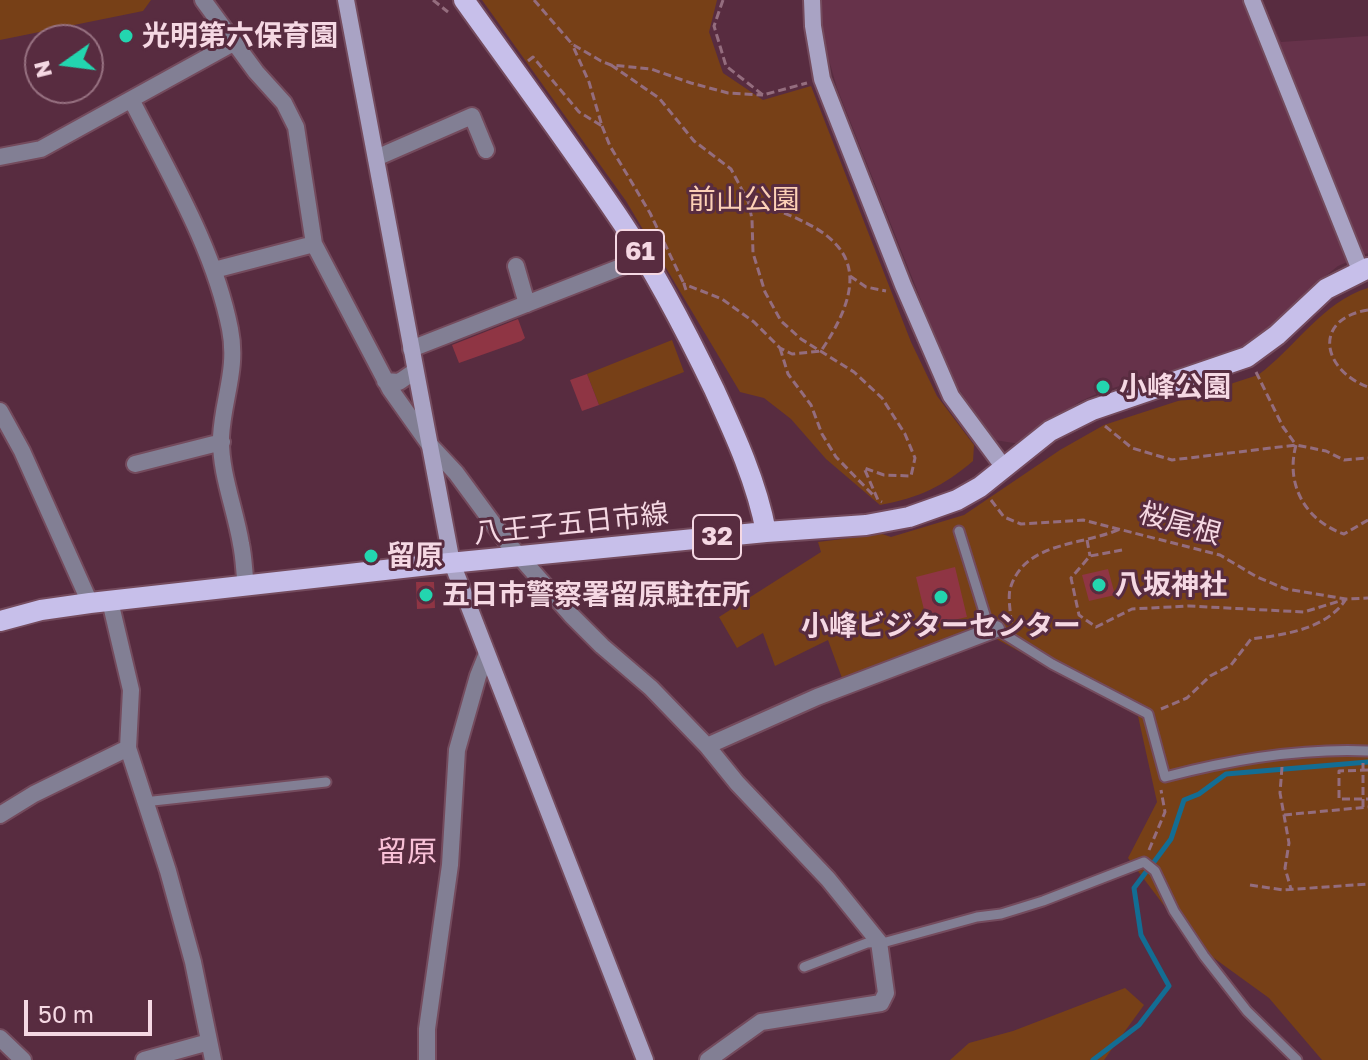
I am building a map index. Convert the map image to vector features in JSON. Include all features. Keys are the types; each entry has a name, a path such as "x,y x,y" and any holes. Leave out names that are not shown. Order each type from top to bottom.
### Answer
{"main road":[{"name":"61","path":"464,0 623,224 689,336 752,480 766,532"},
{"name":"八王子五日市線","path":"0,621 41,610 100,602 452,563 866,525 909,517 957,500 1005,469 1050,431 1092,410 1247,357 1263,348 1326,289 1364,269"}],"street":[{"path":"203,0 284,103 296,127 314,244 385,381 429,444 456,473 491,523 520,557 602,646 651,688 707,746 737,783 828,879 879,942 886,993 881,1003 761,1022 708,1060"},
{"path":"346,0 452,563 645,1060"},
{"path":"812,0 822,79 940,375 958,406 1005,469"},
{"path":"1252,0 1364,269"},
{"path":"0,157 41,149 235,42"},
{"path":"132,101 214,270 224,300 234,357 222,442 223,466 241,544 246,586"},
{"path":"376,158 472,116 486,150"},
{"path":"214,270 314,244"},
{"path":"411,349 644,258"},
{"path":"516,266 527,304"},
{"path":"385,381 404,380 415,371"},
{"path":"0,411 100,602 131,690 128,748 168,871 193,962 213,1060"},
{"path":"135,464 222,442"},
{"path":"707,746 817,697 1004,626"},
{"path":"427,1060 427,1029 450,865 457,750 486,656"},
{"path":"0,815 34,794 128,748"},
{"path":"0,1038 23,1060"},
{"path":"144,1060 209,1042"}],"lane":[{"path":"959,531 986,618 1004,626 1052,664 1148,714 1165,777 1217,764 1280,756 1368,751"},
{"path":"144,802 326,782"},
{"path":"804,967 867,943 1001,914 1144,862 1155,871 1174,911 1213,967 1247,1011 1297,1060"}],"path":[{"path":"433,0 441,7"},
{"path":"534,0 572,44 589,82 610,146 650,213 684,284 688,299"},
{"path":"723,0 714,26 726,66 763,95"},
{"path":"572,44 611,65 659,98 694,141 731,169 748,201 753,253 765,292 781,321 801,339 854,372 882,398 905,434 915,458 911,476 884,475 864,468 878,500"},
{"path":"533,57 579,112 602,126"},
{"path":"611,65 651,69 728,93 763,95 822,79"},
{"path":"684,284 722,299 754,322 780,348 792,354 821,351 835,331 850,276 848,259 826,232 782,211 748,201"},
{"path":"850,276 866,287 890,291"},
{"path":"1368,310 1349,315 1338,323 1331,335 1330,347 1342,374 1368,387"},
{"path":"780,348 788,374 811,405 822,434 836,457 878,500 886,504"},
{"path":"1247,357 1283,427 1296,445 1292,474 1295,489 1303,503 1332,530 1344,534 1368,520"},
{"path":"1099,419 1132,448 1172,460 1296,445 1326,451 1344,460 1368,458"},
{"name":"桜尾根","path":"986,494 1004,517 1021,524 1083,520 1122,528 1220,555 1257,577 1286,589 1346,599 1368,598"},
{"path":"1004,626 1010,587 1024,564 1040,552 1122,528"},
{"path":"1087,540 1090,556"},
{"path":"1122,550 1090,556 1071,578 1079,615 1096,627 1132,609 1189,606 1304,612 1346,599"},
{"path":"1148,714 1187,698 1210,676 1231,665 1251,639 1287,634 1308,627 1338,612 1346,599"},
{"path":"1284,815 1366,807 1366,799 1364,769 1339,771 1339,799 1366,799"},
{"path":"1283,774 1280,793 1289,843 1285,868 1291,889"},
{"path":"1144,862 1165,812 1158,777"},
{"path":"1250,885 1291,889 1368,884"}],"shaded area":[{"path":"820,0 1262,0 1281,42 1368,36 1368,253 1338,266 1308,290 1278,322 1231,353 1103,391 1079,402 1020,444 995,440 953,381 837,88 824,43"}],"green space":[{"path":"0,0 151,0 143,11 79,24 24,24 24,35 0,40"},
{"name":"前山公園","path":"482,0 717,0 709,32 723,73 763,100 811,86 911,342 937,396 974,445 973,461 930,490 880,505 826,459 791,419 764,398 740,392 626,201"},
{"path":"1368,288 1368,1060 1322,1060 1269,998 1211,956 1204,945 1197,949 1128,858 1157,802 1138,716 978,629 842,678 828,640 775,666 763,633 737,648 719,617 821,552 818,542 882,534 891,537 964,515 1060,450 1104,425 1258,375 1323,314 1352,294"},
{"path":"672,340 684,372 599,405 587,374"},
{"path":"1125,988 1144,1005 1104,1060 950,1060 969,1043 1013,1031"}],"building":[{"path":"518,319 525,338 521,341 459,363 452,345"},
{"path":"587,374 599,405 582,411 570,380"},
{"name":"小峰ビジターセンター","path":"955,567 967,617 928,626 916,577"},
{"name":"八坂神社","path":"1108,569 1115,595 1089,601 1082,575"},
{"name":"五日市警察署留原駐在所","path":"416,582 434,582 435,608 417,609"}],"waterway":[{"path":"1151,866 1171,839 1184,800 1199,794 1226,774 1368,762"},
{"path":"1093,1060 1139,1025 1169,986 1141,935 1134,888 1146,872"}],"place":[{"name":"光明第六保育園","path":"126,36"},
{"name":"小峰公園","path":"1103,387"},
{"name":"留原","path":"371,556"},
{"name":"八坂神社","path":"1099,585"},
{"name":"五日市警察署留原駐在所","path":"426,595"},
{"name":"小峰ビジターセンター","path":"941,597"}],"district":[{"name":"留原","path":"407,852"}]}
